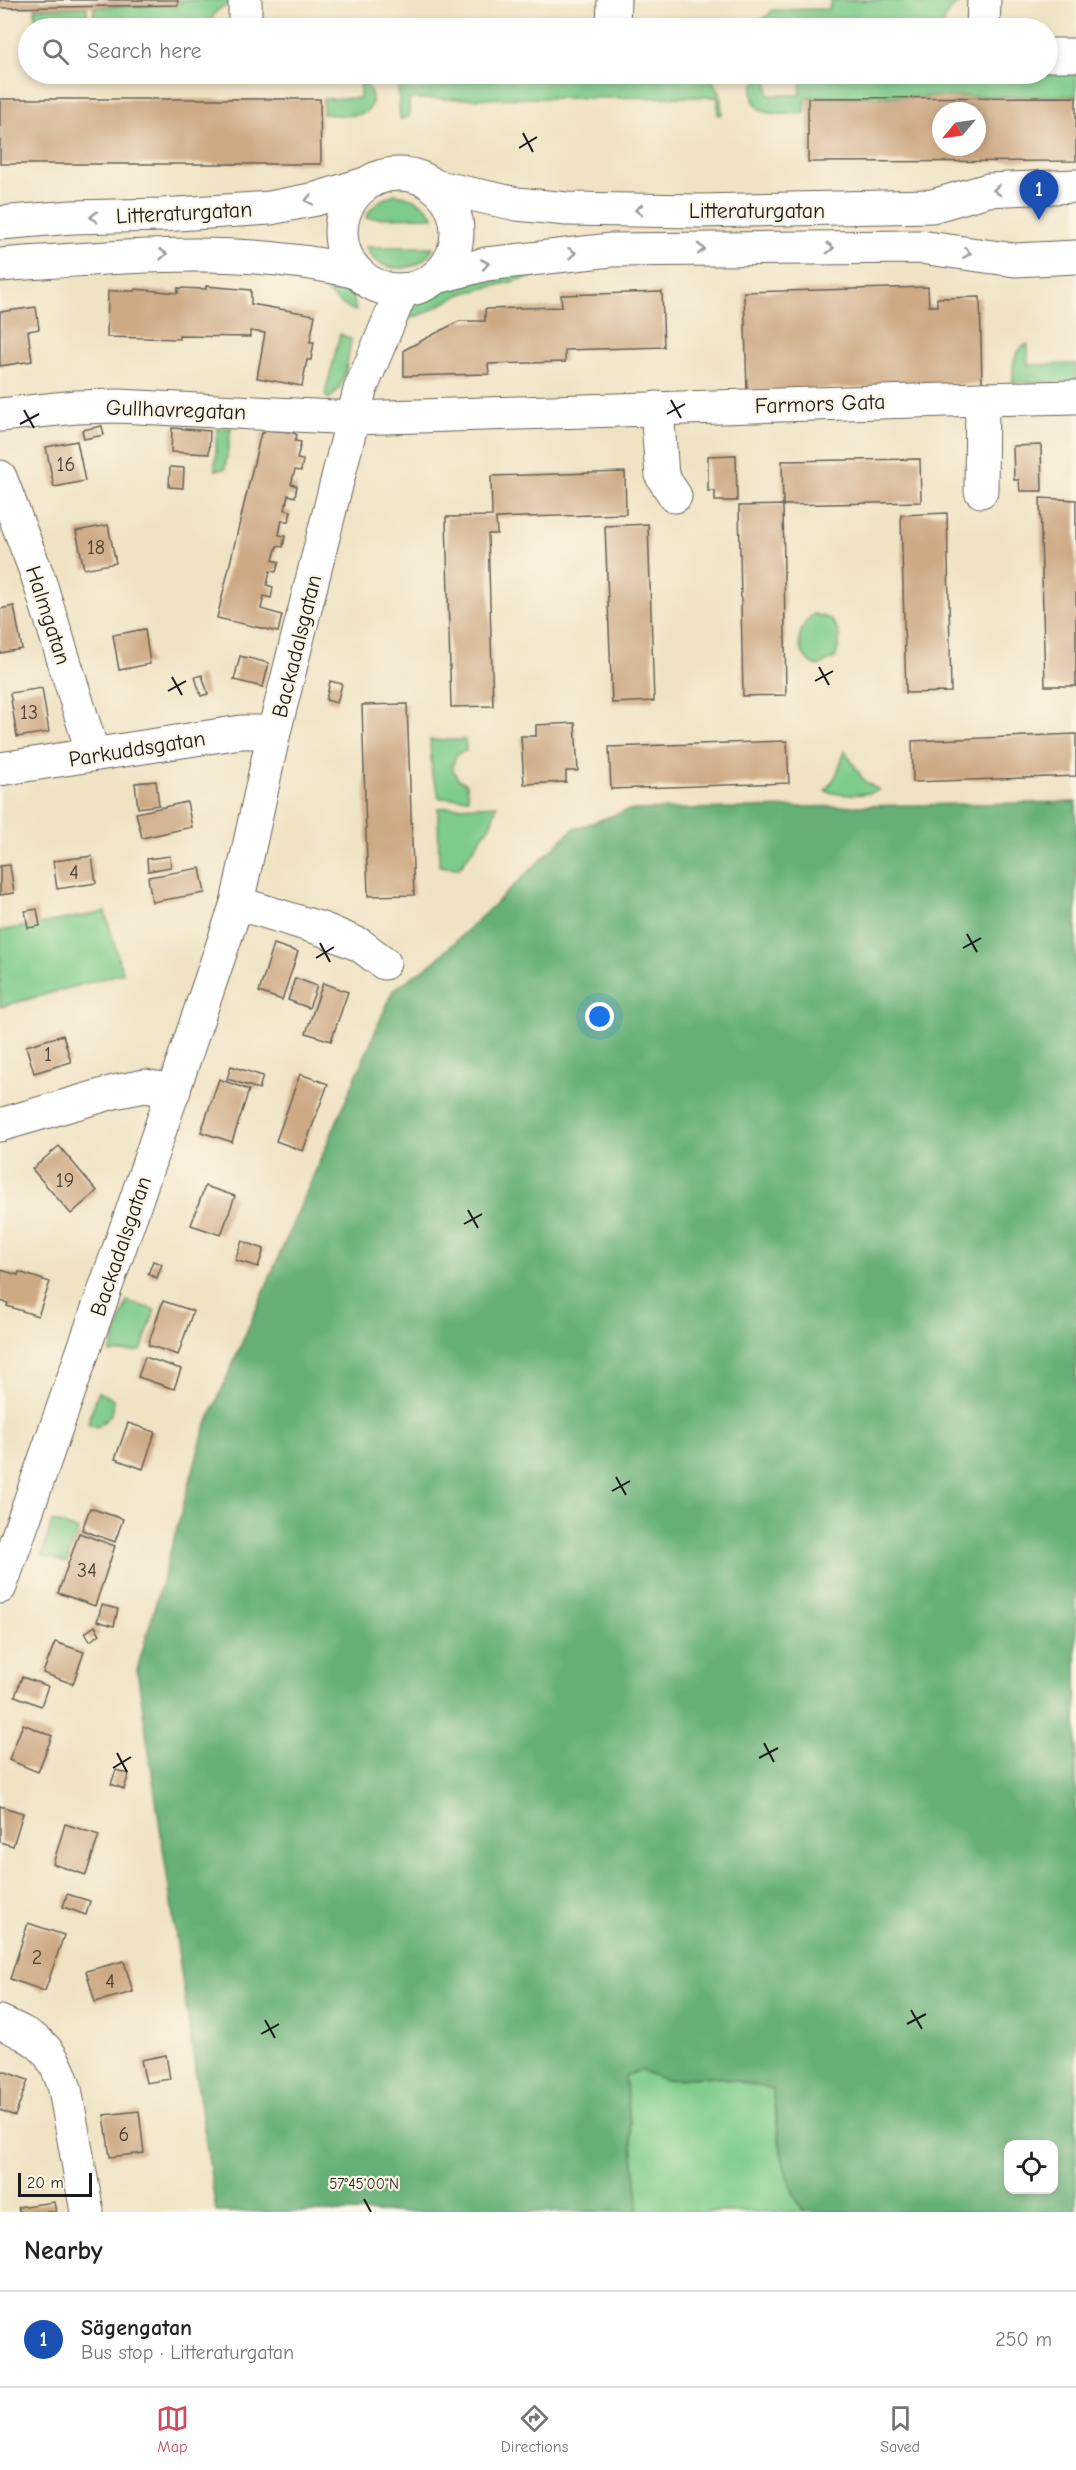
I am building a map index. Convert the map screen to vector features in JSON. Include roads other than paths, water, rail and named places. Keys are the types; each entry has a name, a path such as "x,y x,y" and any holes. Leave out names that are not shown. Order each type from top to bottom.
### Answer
{"street":[{"path":"245,0 245,18"},
{"path":"613,18 614,0"},
{"path":"983,18 984,0"},
{"path":"1058,55 1076,55"},
{"name":"Litteraturgatan","path":"0,223 72,217 162,215 270,208 316,199 365,184 376,178 402,173 427,180 438,187 517,204 567,209 698,211 932,206 988,190 1076,186"},
{"path":"365,184 347,205 342,218 341,232 348,260 377,282"},
{"path":"437,277 453,257 458,232 453,208 438,187"},
{"name":"Litteraturgatan","path":"0,265 170,253 238,255 331,266 377,282 426,284 437,277 486,264 611,250 920,247 1015,260 1076,257"},
{"name":"Backadalsgatan","path":"0,1587 174,1091 237,903 274,732 357,404 377,282"},
{"name":"Farmors Gata","path":"357,404 657,408 1076,397"},
{"path":"981,491 982,399"},
{"name":"Gullhavregatan","path":"0,415 76,407 357,404"},
{"path":"657,408 662,476 675,496"},
{"name":"Halmgatan","path":"0,477 38,578 93,754"},
{"name":"Parkuddsgatan","path":"0,769 241,732 274,732"},
{"path":"237,903 322,929 360,945 384,963"},
{"path":"0,1125 114,1092 145,1086 174,1091"},
{"path":"0,2022 42,2044 52,2055 60,2072 71,2119 87,2212"}],"place":[{"name":"Sägengatan","path":"1039,220"}]}
